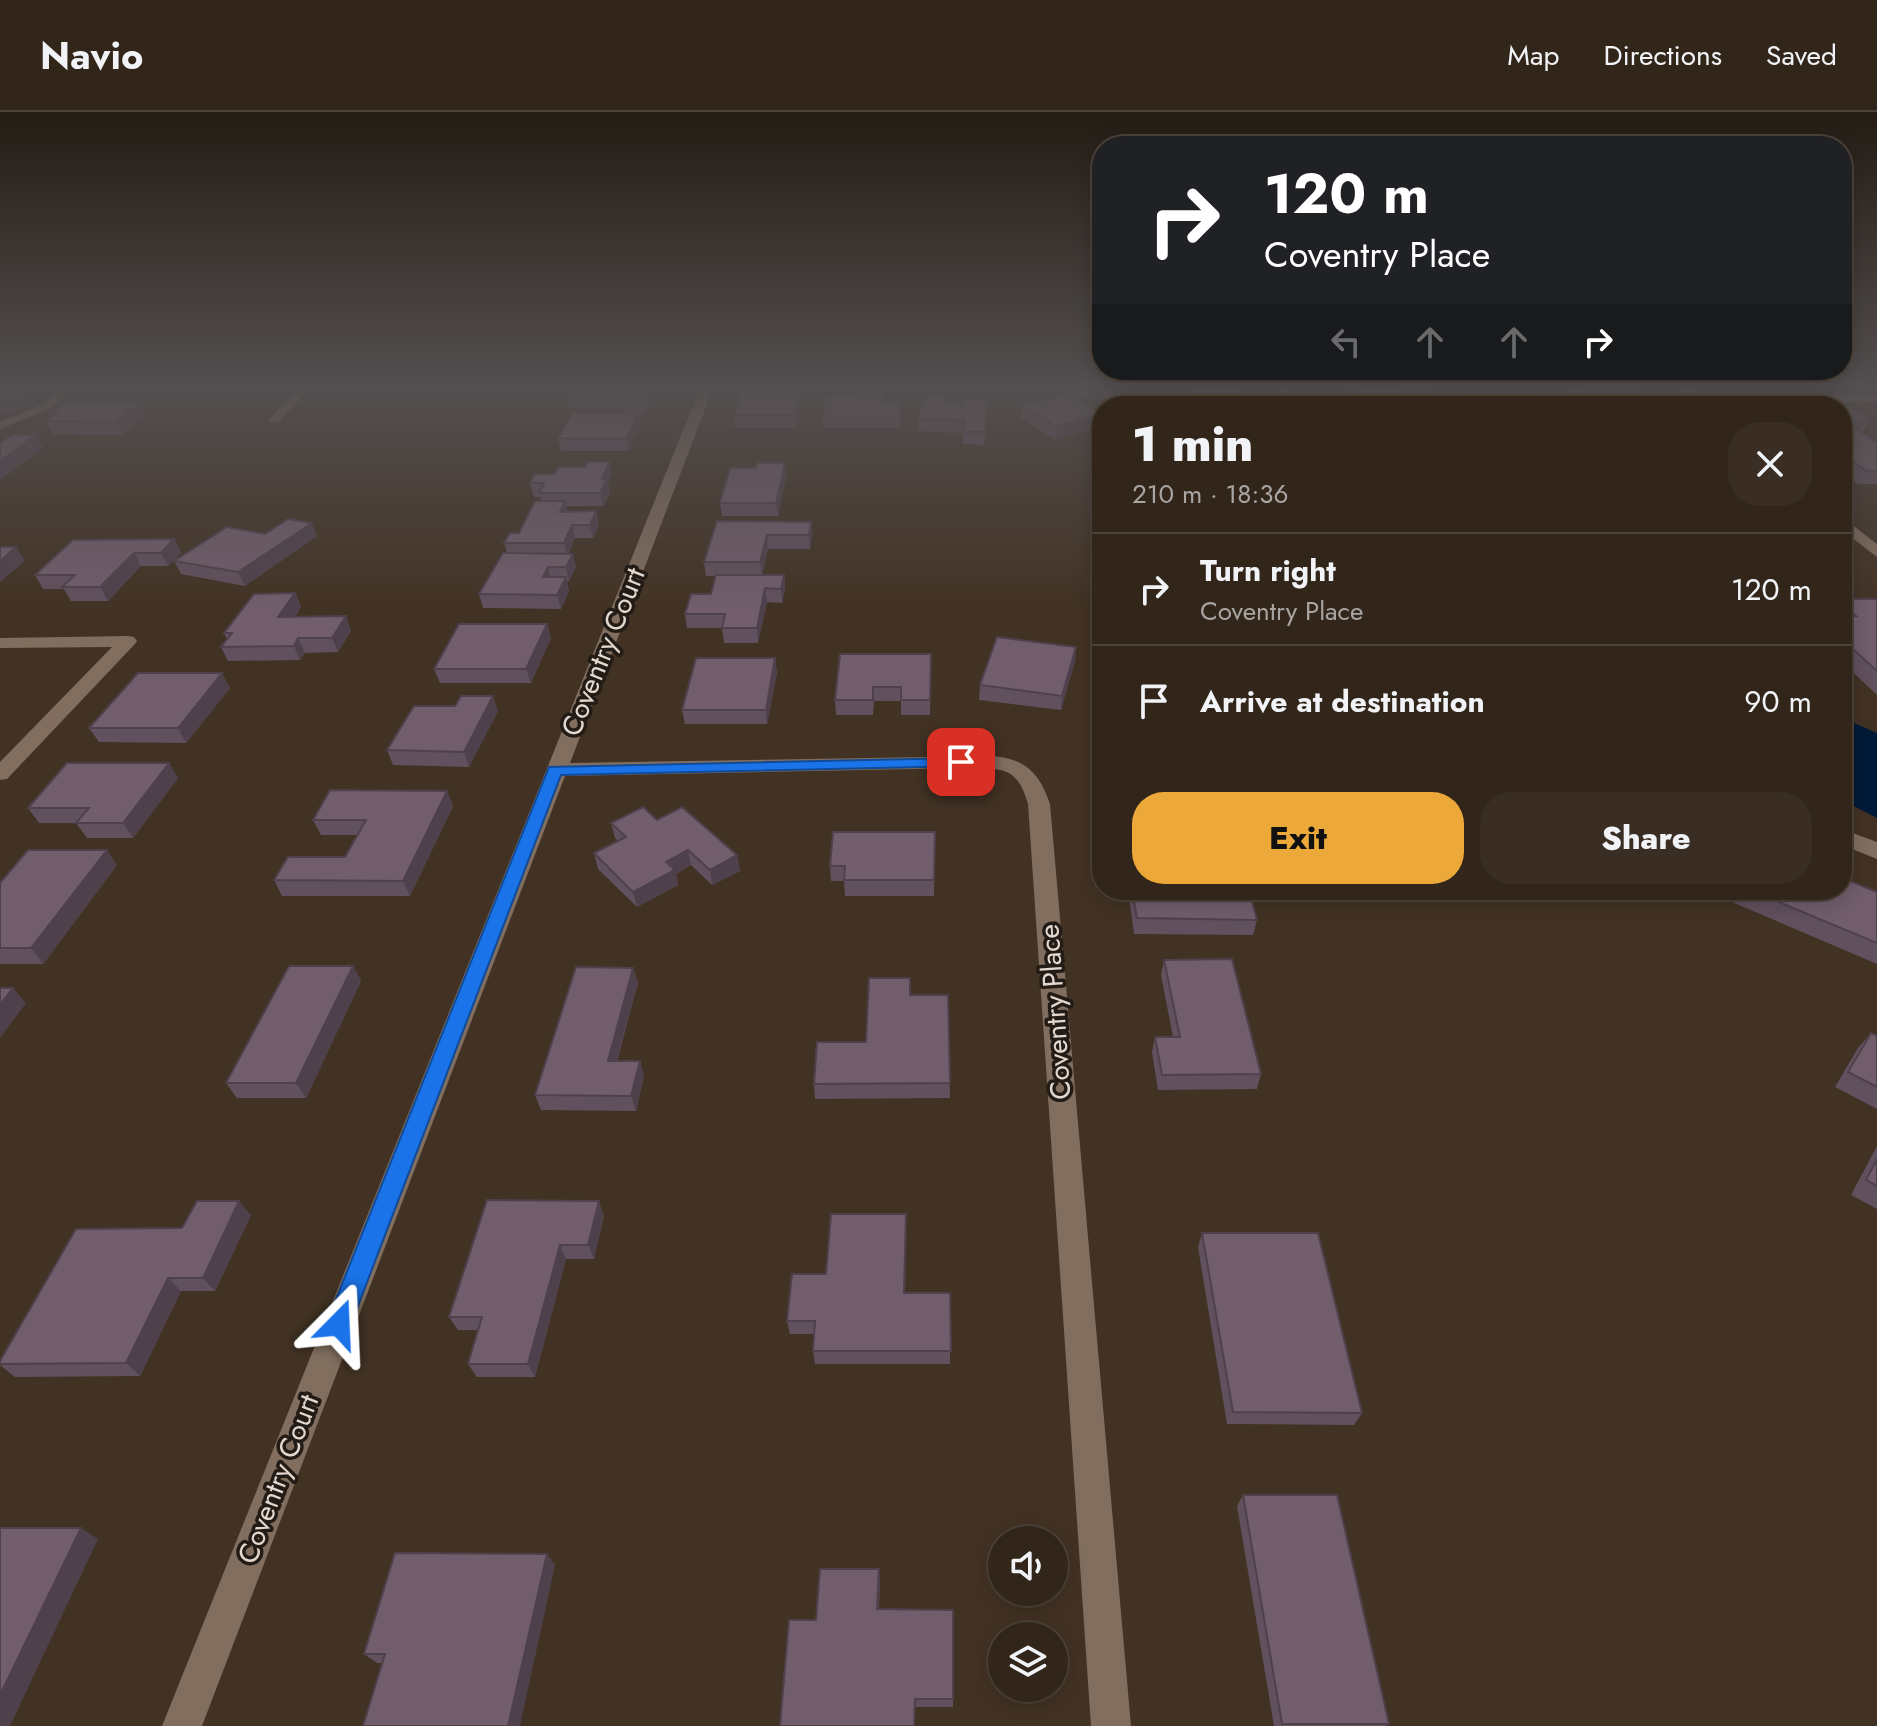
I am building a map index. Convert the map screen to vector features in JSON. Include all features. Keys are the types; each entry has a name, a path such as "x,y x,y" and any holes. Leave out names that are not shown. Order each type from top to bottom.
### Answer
{"street":[{"name":"Coventry Court","path":"182,1726 679,458"},
{"path":"1852,531 1877,552"},
{"path":"0,643 128,641 0,774"},
{"name":"Coventry Place","path":"555,770 961,762 1016,767 1024,770 1034,783 1039,804 1111,1726"},
{"path":"1852,840 1877,851"}],"water":[{"path":"1852,721 1877,733 1877,818 1852,805"}],"building":[{"path":"1852,458 1877,458 1877,471 1866,471"},
{"path":"588,462 609,462 602,479 607,479 600,493 539,493 544,483 530,483 535,474 555,474 558,467 585,467"},
{"path":"757,463 785,463 776,503 720,503 730,468 756,468"},
{"path":"535,501 565,501 560,512 596,511 590,525 572,525 564,543 504,543 510,533 519,533"},
{"path":"288,519 312,523 238,572 174,561 227,527 265,534"},
{"path":"717,521 811,522 809,535 767,535 760,562 704,562"},
{"path":"174,539 161,553 134,553 100,587 62,587 75,575 35,575 73,540"},
{"path":"0,547 16,547 0,561"},
{"path":"503,553 573,554 566,567 548,567 543,577 566,577 557,595 479,594"},
{"path":"716,575 784,575 781,589 765,588 757,628 722,628 725,614 685,614 691,594 711,594"},
{"path":"295,593 278,617 346,616 332,638 298,638 294,646 221,647 232,633 224,633 254,594"},
{"path":"1852,599 1877,599 1877,671 1852,648 1852,616 1856,616 1852,613"},
{"path":"459,624 547,624 526,669 434,669"},
{"path":"997,637 1076,647 1062,696 980,685"},
{"path":"840,654 931,654 930,700 901,700 901,687 873,687 873,700 835,700"},
{"path":"696,658 775,658 766,710 682,710"},
{"path":"138,673 222,673 178,728 89,728"},
{"path":"461,696 493,696 464,752 387,750 414,706 455,706"},
{"path":"67,763 169,763 123,823 76,823 89,808 28,808"},
{"path":"330,790 447,791 403,881 274,880 288,857 345,857 366,820 313,820"},
{"path":"643,807 657,820 682,807 737,855 710,870 688,850 666,862 675,870 633,892 594,853 626,837 611,823"},
{"path":"833,832 935,832 934,880 844,880 845,866 830,866"},
{"path":"28,850 107,850 31,948 0,948 0,883"},
{"path":"1852,882 1877,892 1877,943 1774,900 1852,900"},
{"path":"1134,900 1252,900 1257,920 1137,918"},
{"path":"1232,959 1261,1074 1162,1075 1155,1037 1180,1037 1164,960"},
{"path":"289,966 353,966 296,1083 226,1083"},
{"path":"576,967 633,968 608,1061 640,1061 631,1096 535,1095"},
{"path":"869,978 910,978 910,995 948,995 950,1083 814,1084 817,1042 866,1042"},
{"path":"0,988 13,988 0,1005"},
{"path":"1871,1033 1877,1036 1877,1087 1848,1072"},
{"path":"1877,1159 1877,1186 1866,1180"},
{"path":"487,1200 599,1201 588,1245 560,1245 528,1364 468,1364 482,1317 449,1317"},
{"path":"197,1201 239,1201 203,1278 168,1278 126,1363 0,1364 76,1229 182,1228"},
{"path":"831,1214 906,1214 904,1293 950,1293 951,1351 813,1351 815,1321 787,1321 792,1274 826,1274"},
{"path":"1202,1233 1318,1233 1362,1413 1233,1412"},
{"path":"1243,1495 1337,1495 1389,1724 1282,1724"},
{"path":"0,1528 81,1528 0,1695"},
{"path":"395,1553 547,1554 508,1726 363,1726 385,1654 364,1654"},
{"path":"820,1569 879,1569 877,1609 953,1610 953,1699 915,1699 914,1726 780,1726 789,1620 816,1620"}],"route":[{"path":"339,1324 555,770 961,762"}]}
